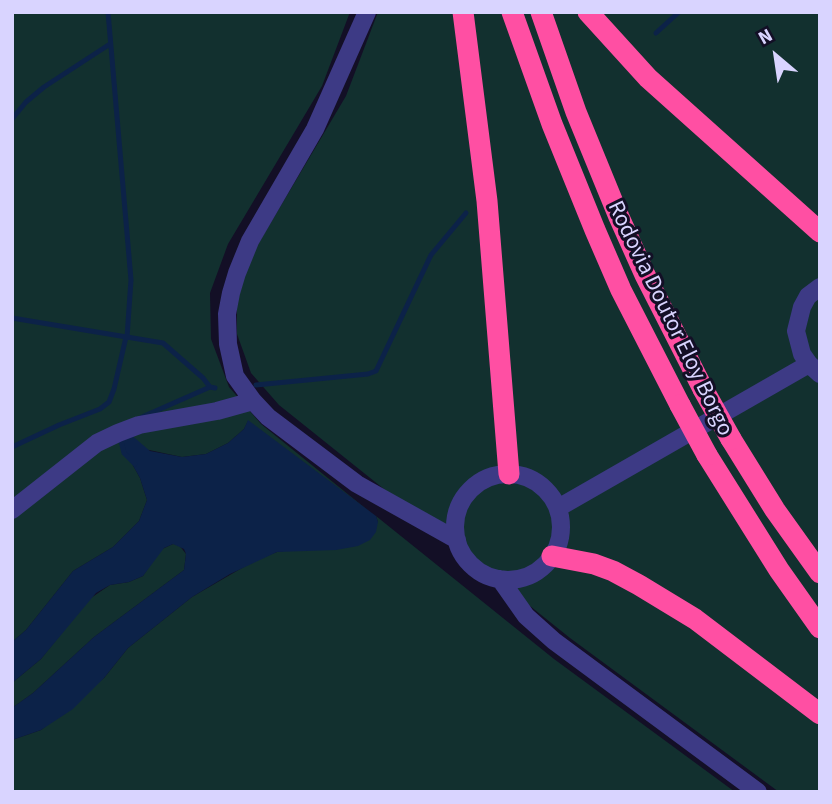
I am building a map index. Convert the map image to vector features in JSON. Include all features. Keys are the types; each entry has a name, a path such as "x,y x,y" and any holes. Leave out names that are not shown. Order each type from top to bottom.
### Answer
{"highway":[{"path":"463,12 486,189 509,474"},
{"name":"Rodovia Doutor Eloy Borgo","path":"512,12 556,134 621,290 707,455 766,550 820,628"},
{"name":"Rodovia Doutor Eloy Borgo","path":"541,12 576,111 645,275 731,439 775,510 820,573"},
{"path":"588,12 648,78 820,232"},
{"path":"552,556 594,564 639,585 695,619 820,714"}],"street":[{"path":"367,12 315,128 250,242 237,273 227,314 228,344 235,376 268,417 337,471 457,540"},
{"path":"558,508 814,369 798,343 798,318 808,296 820,287"},
{"path":"12,510 97,443 118,433 139,425 217,411 253,401"},
{"path":"509,474 533,480 552,497 558,508 561,532 552,556 535,572 512,579 499,579 477,570 468,562 457,540 456,517 467,495 486,480 509,474"},
{"path":"499,579 526,616 554,641 758,792"}],"green space":[{"path":"12,12 350,12 322,86 228,244 210,293 211,339 229,387 261,424 370,512 248,421 244,429 228,443 206,454 182,457 121,444 140,478 147,500 139,521 113,547 73,571 26,630 12,642"},
{"path":"378,12 820,12 820,792 779,792 570,638 279,405 251,373 237,334 237,295 251,256 346,96"},
{"path":"376,516 554,659 735,792 12,792 12,740 41,730 104,678 128,648 192,597 254,561 378,522"},
{"path":"173,544 179,545 186,554 184,570 94,637 33,693 12,708 12,683 41,659 88,600 110,585 129,582 143,576 160,550"}],"water":[{"path":"248,420 376,516 376,532 370,540 358,546 336,550 277,552 230,574 192,597 128,648 104,678 73,709 41,730 12,740 12,708 33,693 94,637 184,570 184,549 173,544 164,548 143,576 129,582 110,585 96,593 41,659 12,683 12,642 26,630 73,571 113,547 139,521 147,500 140,478 121,444 129,433 150,451 182,457 206,454 228,443 244,429"}],"waterway":[{"path":"108,12 131,280 127,337"},
{"path":"656,33 679,12"},
{"path":"12,119 26,102 44,87 110,44"},
{"path":"256,385 376,371 431,255 466,213"},
{"path":"12,318 163,343 210,387"},
{"path":"12,447 100,409 109,402 126,337"},
{"path":"142,417 210,387 215,388"},
{"path":"120,437 124,453 135,464"}]}
